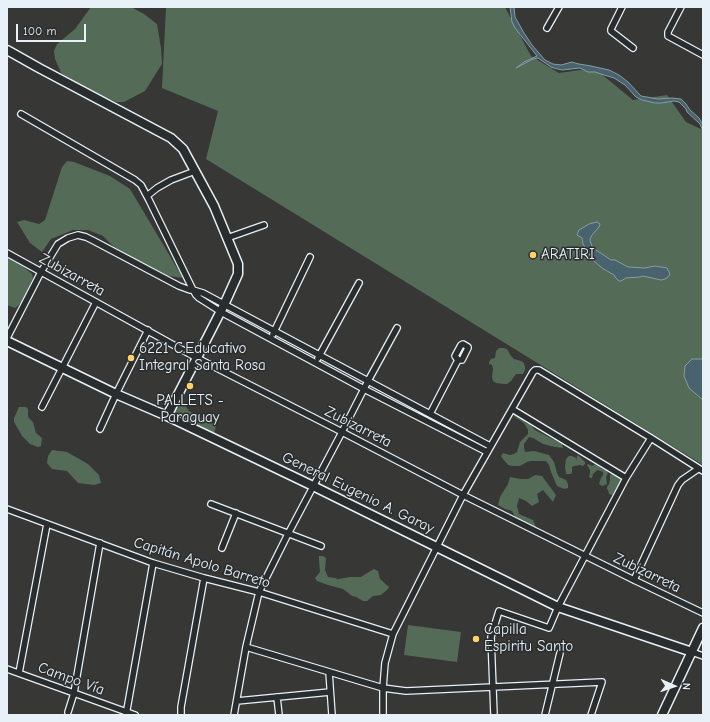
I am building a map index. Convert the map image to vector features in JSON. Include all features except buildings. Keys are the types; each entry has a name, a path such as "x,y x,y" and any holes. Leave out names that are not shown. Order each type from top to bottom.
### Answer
{"street":[{"path":"547,28 559,7"},
{"path":"622,7 611,31 633,48"},
{"path":"682,7 668,32 668,36 703,55"},
{"path":"7,50 38,68 171,138 183,149 214,206 238,264 238,274 223,308 167,416"},
{"path":"22,114 141,185 193,290"},
{"path":"147,196 171,180 195,171"},
{"path":"227,238 264,225"},
{"path":"7,340 41,272 58,244 68,238 78,235 94,241 186,290 204,293 223,308 270,338 364,389 487,452"},
{"name":"Zubizarreta","path":"7,253 197,358 462,495 703,613"},
{"path":"270,338 310,257"},
{"path":"316,363 359,283"},
{"path":"42,407 96,302"},
{"path":"223,308 274,331 490,446"},
{"path":"234,715 246,647 259,592 313,486 397,328"},
{"path":"100,429 148,330"},
{"name":"General Eugenio A. Garay","path":"7,340 116,394 167,416 313,486 558,607 703,656"},
{"path":"430,414 458,360"},
{"path":"383,715 385,663 393,634 462,495 533,372 536,370 539,370 652,438 701,470 682,480 678,484 634,580"},
{"path":"512,409 626,478"},
{"path":"494,715 491,637 499,611 549,628 558,607 626,478 652,438"},
{"path":"212,504 321,546"},
{"name":"Capitán Apolo Barreto","path":"7,509 153,563 259,592 393,634"},
{"path":"222,548 236,513"},
{"path":"19,673 47,524"},
{"path":"68,712 74,693 100,543"},
{"path":"126,714 153,563"},
{"path":"181,715 181,707 204,578"},
{"path":"662,715 703,628"},
{"path":"246,647 383,688 406,691 602,682 591,715"},
{"path":"545,715 560,653"},
{"name":"Campo Vía","path":"7,669 74,693 126,714 135,715"},
{"path":"329,672 332,715"},
{"path":"237,701 330,692"},
{"path":"277,697 279,715"}],"green space":[{"path":"91,7 131,7 144,14 157,24 162,64 145,91 124,102 116,102 81,86 61,73 55,59 54,51 57,44 75,29"},
{"name":"ARATIRI","path":"166,7 505,7 531,56 559,73 594,68 633,100 667,95 686,122 703,130 703,465 206,159 218,111 162,88"},
{"path":"67,161 74,162 110,176 130,189 183,278 169,276 141,263 114,247 103,236 88,230 73,230 51,239 42,252 30,243 17,222 24,220 39,224 45,220 62,167"},
{"path":"7,255 32,274 33,278 23,300 15,308 7,305"},
{"path":"499,348 507,349 514,359 524,363 525,367 523,374 516,374 507,384 496,383 493,381 493,369 492,365 489,364 491,359 495,358 496,351"},
{"path":"182,401 189,411 210,421 216,426 214,434 181,424 176,425 173,420 172,413 178,408"},
{"path":"19,407 26,407 28,409 28,417 33,422 36,433 42,438 41,446 38,447 30,444 22,436 14,422 14,418"},
{"path":"514,412 521,416 526,423 530,424 535,430 562,444 563,448 555,447 543,444 529,437 524,444 524,448 525,452 534,451 549,455 554,462 559,477 566,480 568,488 564,489 557,486 546,461 531,461 520,466 512,466 508,465 503,459 501,456 503,453 510,455 517,452 520,442 528,434 528,430 524,423 514,416"},
{"path":"52,450 67,452 88,464 99,475 101,483 94,485 78,483 67,471 52,469 47,463 48,456"},
{"path":"578,455 585,462 585,464 583,466 580,465 572,467 572,473 566,474 566,459 569,456 572,456 576,458 576,461"},
{"path":"596,464 602,469 606,470 608,473 606,477 607,484 602,486 599,484 603,475 603,472 601,471 596,471 592,478 589,477 590,470 587,465 592,466"},
{"path":"611,473 622,478 622,482 619,484 619,489 614,495 609,494 607,489"},
{"path":"535,475 542,476 556,495 553,502 543,490 537,494 539,502 532,506 519,498 517,506 519,514 533,520 536,527 529,525 515,517 512,511 498,505 500,497 508,484 510,477 528,479"},
{"path":"319,556 326,558 325,570 328,577 336,578 338,580 350,577 361,577 374,569 378,571 380,579 389,587 381,595 373,596 367,601 363,601 352,596 343,589 317,581 315,578 320,572"},
{"path":"408,625 461,632 457,662 404,655"}],"water":[{"path":"510,7 514,7 515,17 524,33 545,60 553,64 561,65 572,62 609,70 628,82 641,96 658,99 681,99 699,118 703,125 703,131 700,124 679,102 674,101 655,103 642,100 636,97 625,85 614,78 595,72 588,72 580,68 562,70 554,68 538,58 516,68 524,62 537,56 515,28 512,22"},
{"path":"597,222 600,224 599,227 590,239 592,246 596,250 611,260 615,260 628,267 645,268 655,266 667,268 670,274 668,277 661,280 643,276 626,278 619,281 614,275 602,268 593,260 583,244 582,238 577,235 579,230 589,224"},
{"path":"692,359 703,359 703,400 689,388 684,376 685,366"}],"place":[{"name":"ARATIRI","path":"533,255"},
{"name":"6221 C.Educativo Integral Santa Rosa","path":"131,358"},
{"name":"PALLETS - Paraguay","path":"190,386"},
{"name":"Capilla Espiritu Santo","path":"476,639"}]}
